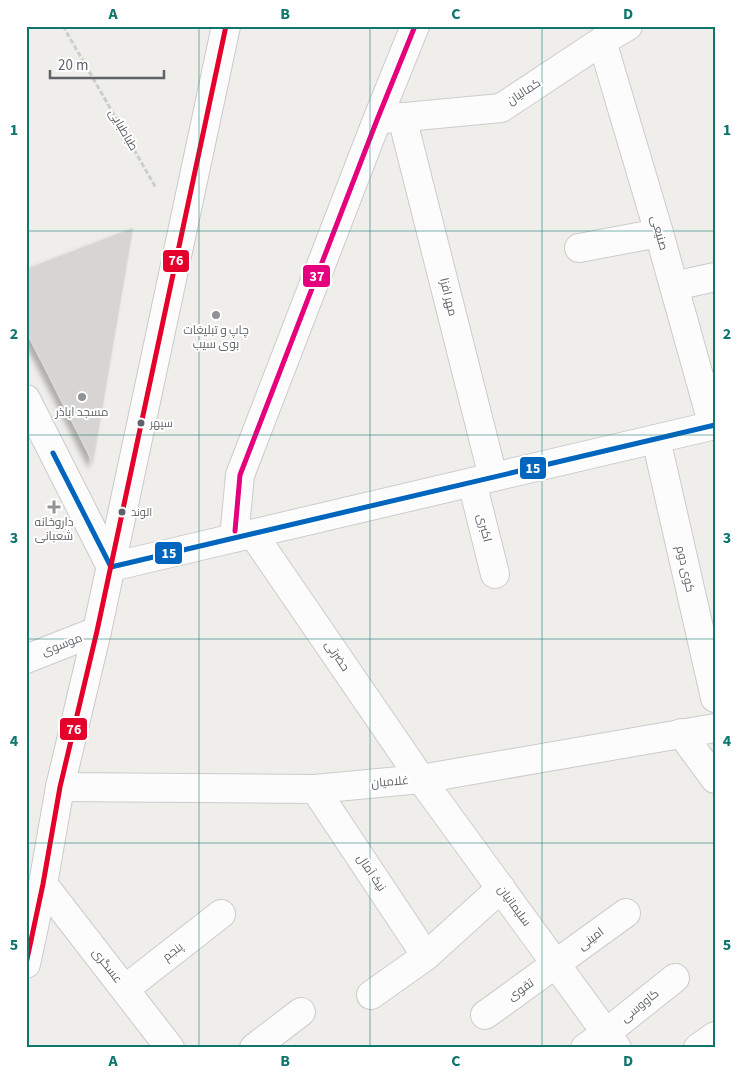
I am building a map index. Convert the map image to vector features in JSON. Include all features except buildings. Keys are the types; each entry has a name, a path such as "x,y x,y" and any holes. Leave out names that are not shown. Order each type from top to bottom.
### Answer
{"street":[{"path":"26,964 43,884 60,787 111,567 226,26"},
{"name":"کمالیان","path":"389,118 500,108 628,26"},
{"path":"244,536 240,475 389,118 412,27"},
{"name":"صنیعی","path":"602,41 660,233 714,426"},
{"name":"مهر افزا","path":"389,118 483,479"},
{"path":"579,248 660,233"},
{"path":"674,286 715,277"},
{"path":"26,400 111,567"},
{"path":"111,567 714,426"},
{"name":"کوی دوم","path":"656,439 715,698"},
{"name":"اکبری","path":"483,479 496,574"},
{"name":"حضرتی","path":"244,536 421,779"},
{"name":"موسوی","path":"26,659 97,631"},
{"name":"غلامیان","path":"60,787 315,789 421,779 715,728"},
{"path":"681,733 715,779"},
{"name":"سلیمانیان","path":"421,779 556,964 603,1043"},
{"name":"نیک آمال","path":"315,789 426,956"},
{"name":"عسگری","path":"43,884 170,1048"},
{"path":"371,995 426,956 501,888"},
{"name":"امینی","path":"556,964 626,913"},
{"name":"پنجم","path":"125,989 221,914"},
{"name":"تقوی","path":"485,1015 556,964"},
{"name":"کاووسی","path":"603,1043 674,978"},
{"path":"254,1048 301,1012"},
{"path":"698,1048 715,1036"}],"path":[{"name":"طباطبایی","path":"63,26 182,234"}],"transit line":[{"name":"76","path":"26,964 43,884 60,787 97,631 226,26"},
{"name":"37","path":"235,531 240,475 415,26"},
{"name":"15","path":"53,453 111,567 715,425"}],"place":[{"name":"چاپ و تبلیغات بوی سیب","path":"216,315"},
{"name":"مسجد اباذر","path":"82,397"},
{"name":"سپهر","path":"141,423"},
{"name":"داروخانه شعبانی","path":"54,507"},
{"name":"الوند","path":"122,512"}]}
